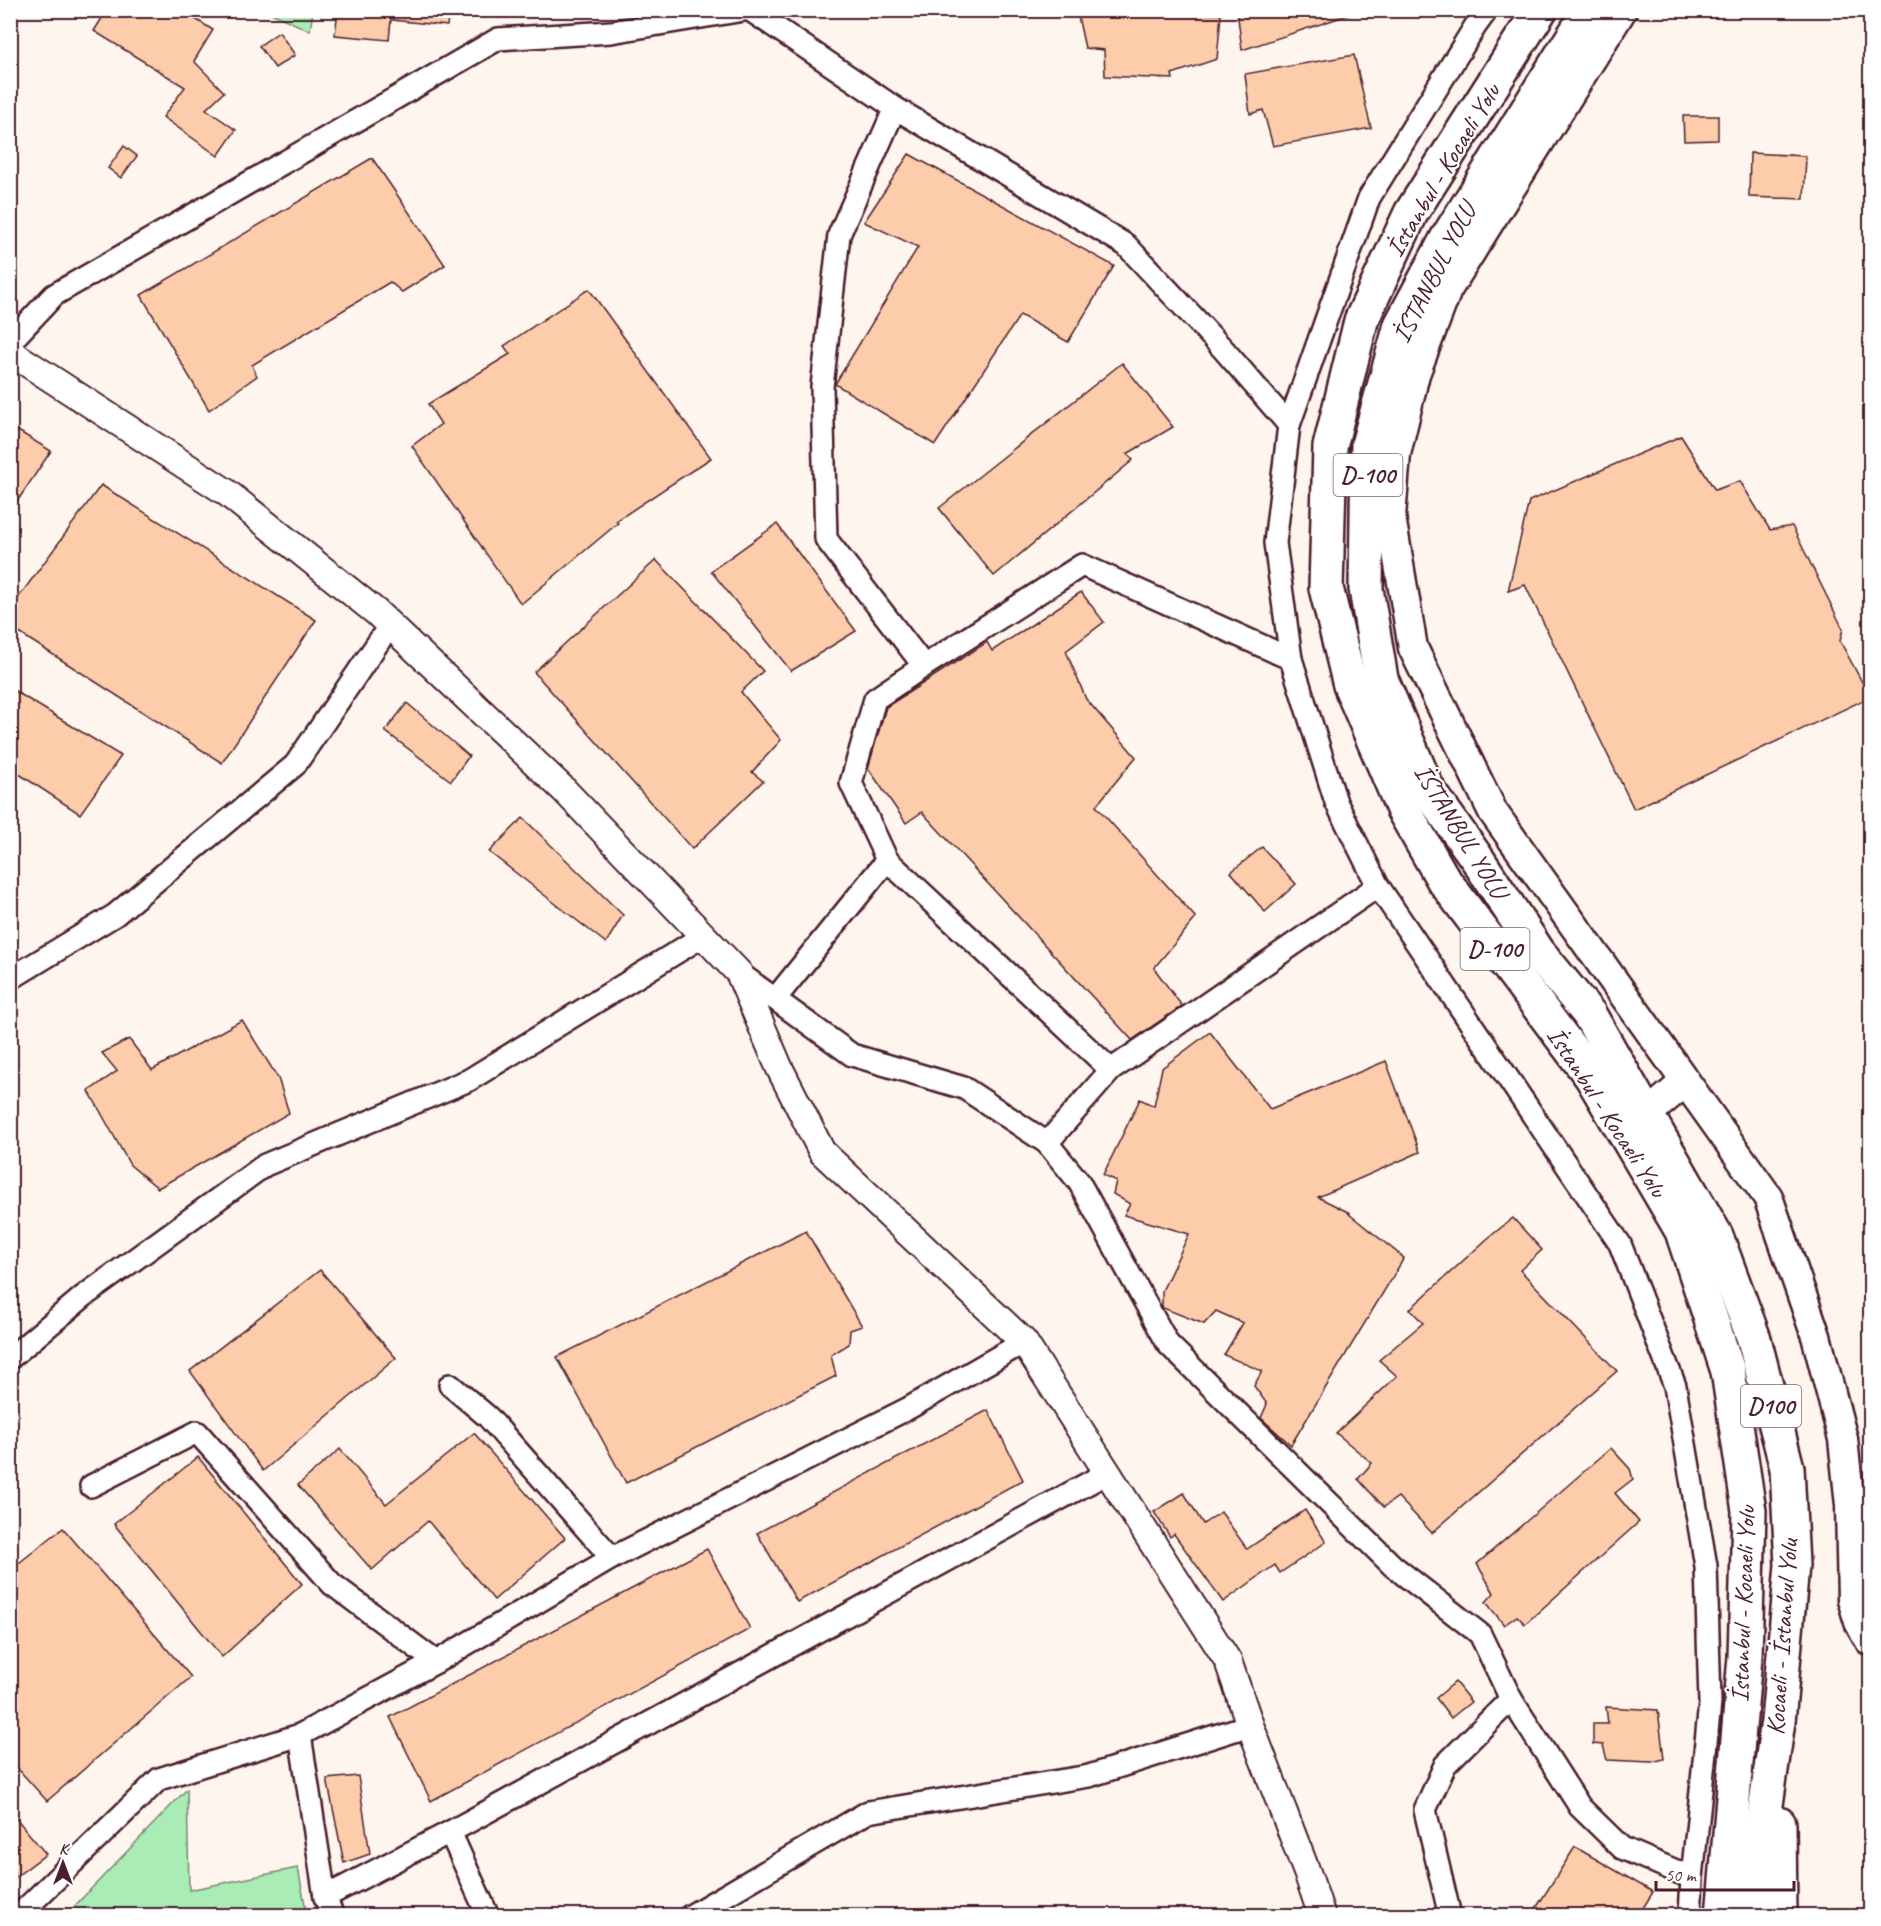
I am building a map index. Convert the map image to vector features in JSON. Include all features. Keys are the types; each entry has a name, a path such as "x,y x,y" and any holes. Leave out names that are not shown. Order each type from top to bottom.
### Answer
{"highway":[{"name":"İstanbul - Kocaeli Yolu","path":"1540,10 1411,213 1361,321 1330,447 1326,588 1350,685 1403,809 1443,879 1591,1077 1682,1232 1728,1371 1749,1511 1745,1657 1723,1916"},
{"name":"İSTANBUL YOLU","path":"1538,952 1478,860 1427,788 1381,679 1365,589 1368,445 1401,325 1448,237 1590,10"},
{"name":"Kocaeli - İstanbul Yolu","path":"1538,952 1589,1014 1716,1236 1754,1339 1787,1468 1792,1565 1778,1721 1750,1916"},
{"path":"1778,1721 1780,1916"}],"main road":[{"path":"1622,10 1447,290 1415,374 1396,454 1391,517 1413,648 1493,812 1768,1197 1816,1336 1843,1439 1850,1505 1852,1599 1859,1622 1870,1641"},
{"path":"1647,1115 1685,1082"}],"street":[{"path":"10,342 54,295 498,39 611,32 744,10"},
{"path":"750,10 895,108 1126,245 1224,350 1289,426"},
{"path":"1487,10 1369,198 1289,426 1275,543 1291,659 1336,802 1378,885 1620,1244 1675,1386 1706,1566 1710,1703 1690,1916"},
{"path":"895,108 839,236 822,387 826,539 924,666"},
{"path":"10,351 226,492 368,604 563,789 739,973 852,1054 963,1088 1047,1143 1079,1182 1167,1344 1393,1566 1480,1634 1511,1699 1580,1807 1622,1848 1692,1878"},
{"path":"1111,1070 887,860 851,783 875,699 1082,565 1291,659"},
{"path":"10,979 115,915 295,765 390,625"},
{"path":"775,999 887,860"},
{"path":"1047,1143 1111,1070 1378,885"},
{"path":"10,1358 84,1296 265,1165 469,1080 703,936"},
{"path":"739,973 779,1067 822,1152 1024,1342 1228,1661 1322,1916"},
{"path":"18,1916 159,1779 300,1735 436,1662 612,1558 909,1408 1024,1342"},
{"path":"450,1385 488,1417 612,1558"},
{"path":"91,1486 197,1432 332,1584 436,1662"},
{"path":"300,1735 329,1906 450,1832 1107,1473"},
{"path":"1450,1916 1425,1810 1445,1765 1511,1699"},
{"path":"690,1916 868,1812 1089,1776 1250,1725"},
{"path":"450,1832 488,1916"}],"green space":[{"path":"267,11 313,11 310,31"},
{"path":"187,1789 189,1890 298,1868 307,1915 66,1915"}],"building":[{"path":"107,10 181,10 213,30 194,61 224,92 206,109 236,130 218,156 163,117 185,87 94,31"},
{"path":"338,10 392,10 389,40 335,35"},
{"path":"394,10 449,10 447,26 393,20"},
{"path":"1237,10 1353,10 1354,13 1242,50"},
{"path":"1077,12 1221,14 1217,59 1172,74 1173,79 1105,76 1104,50 1085,48"},
{"path":"279,32 295,55 275,68 259,46"},
{"path":"1354,55 1371,128 1273,146 1263,110 1250,114 1245,74"},
{"path":"1683,116 1718,116 1718,140 1684,141"},
{"path":"124,146 137,156 121,178 108,168"},
{"path":"1750,153 1806,156 1804,199 1749,197"},
{"path":"909,154 1114,266 1068,342 1020,315 935,445 835,384 918,247 864,222"},
{"path":"372,158 445,265 402,292 390,282 252,365 257,376 209,410 141,295"},
{"path":"589,289 711,458 616,521 618,523 521,604 412,446 441,424 428,404 510,354 504,346"},
{"path":"1122,363 1173,427 1127,454 1133,460 994,576 939,508"},
{"path":"10,426 51,451 10,512"},
{"path":"1681,436 1715,490 1740,481 1770,530 1792,526 1843,629 1840,641 1870,697 1634,809 1525,585 1508,591 1529,501"},
{"path":"101,485 316,620 222,763 10,627 10,609"},
{"path":"777,524 856,631 791,671 711,571"},
{"path":"656,560 763,671 741,692 781,740 752,772 763,781 692,849 534,672"},
{"path":"1081,592 1104,622 1066,651 1086,699 1136,757 1096,806 1196,918 1154,968 1182,1006 1132,1040 922,812 906,823 868,768 886,707 987,642 992,651"},
{"path":"10,688 121,756 80,814 10,768"},
{"path":"407,703 469,756 451,781 385,731"},
{"path":"523,818 623,915 606,943 489,852"},
{"path":"1262,847 1296,884 1265,912 1231,872"},
{"path":"242,1020 278,1078 289,1113 158,1188 130,1165 89,1091 117,1071 102,1053 129,1039 152,1070"},
{"path":"1210,1032 1270,1109 1386,1061 1420,1152 1318,1197 1350,1213 1404,1258 1291,1445 1261,1418 1267,1404 1254,1386 1262,1371 1224,1355 1243,1323 1216,1311 1204,1324 1162,1306 1162,1291 1189,1234 1124,1215 1130,1204 1113,1194 1116,1181 1103,1175 1140,1099 1154,1106 1162,1068"},
{"path":"1513,1218 1542,1250 1520,1270 1617,1371 1432,1533 1398,1497 1384,1507 1358,1479 1372,1463 1336,1433 1397,1376 1379,1360 1423,1323 1410,1309"},
{"path":"806,1231 862,1326 850,1330 849,1344 831,1355 836,1376 626,1483 557,1357"},
{"path":"320,1270 396,1358 263,1471 190,1371"},
{"path":"988,1410 1023,1480 797,1602 757,1533"},
{"path":"474,1433 565,1538 494,1600 428,1521 372,1570 298,1485 340,1449 386,1504"},
{"path":"1611,1448 1630,1469 1633,1479 1615,1493 1639,1522 1525,1624 1517,1616 1504,1625 1486,1602 1494,1593 1477,1564"},
{"path":"198,1457 302,1584 222,1657 114,1524"},
{"path":"1184,1493 1203,1524 1221,1512 1247,1549 1305,1510 1326,1542 1280,1573 1275,1565 1223,1602 1174,1534 1170,1537 1154,1512"},
{"path":"63,1528 191,1677 47,1801 10,1760 10,1570"},
{"path":"707,1549 750,1629 431,1801 390,1717"},
{"path":"1455,1682 1471,1702 1451,1718 1436,1698"},
{"path":"1606,1707 1658,1710 1664,1759 1652,1762 1607,1760 1603,1745 1593,1744 1593,1724 1608,1724"},
{"path":"358,1776 370,1854 344,1863 327,1779"},
{"path":"10,1811 46,1854 10,1881"},
{"path":"1575,1847 1653,1892 1638,1916 1531,1916"}]}
